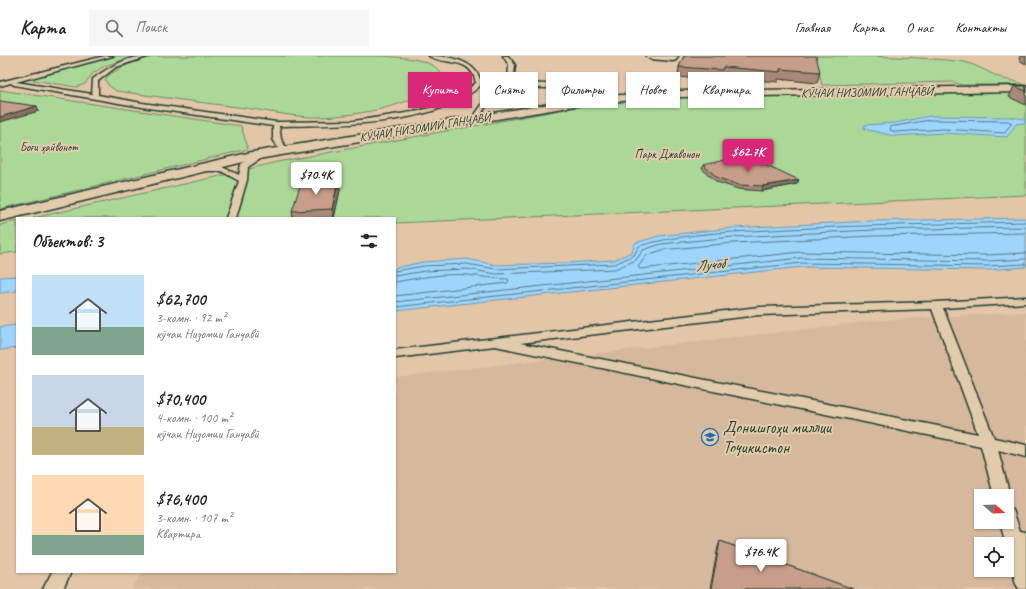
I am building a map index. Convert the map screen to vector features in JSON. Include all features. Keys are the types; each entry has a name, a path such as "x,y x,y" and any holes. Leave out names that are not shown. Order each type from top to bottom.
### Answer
{"street":[{"path":"650,56 673,58 674,56"},
{"name":"КӮЧАИ НИЗОМИИ ГАНҶАВӢ","path":"0,216 196,169 284,150 593,100 680,94 1026,90"}],"lane":[{"path":"0,84 111,56"},
{"path":"95,96 95,80 114,66 146,56"},
{"path":"9,82 142,105 276,124 354,123 420,113 453,102 479,84 479,76 473,68 445,57 431,56"},
{"path":"505,56 512,65 512,72"},
{"path":"475,119 482,108"},
{"path":"276,124 277,139 284,150"},
{"path":"231,217 243,180 244,166 264,154"},
{"path":"196,169 222,169 243,180"},
{"path":"396,354 759,311 936,306 1026,300"},
{"path":"936,306 988,442 1000,489"},
{"path":"494,342 1026,451"},
{"path":"1014,529 1019,539 1026,584"},
{"path":"53,589 61,573"}],"shaded area":[{"name":"Донишгоҳи миллии Тоҷикистон","path":"1026,312 1026,589 132,589 141,573 396,573 396,377 882,320"}],"green space":[{"path":"114,56 134,56 105,66 93,73 85,84 76,87 27,79"},
{"path":"155,56 383,56 408,58 426,62 434,66 440,72 408,72 408,100 400,103 362,113 310,117 116,91 108,85 105,79 110,74 128,64"},
{"path":"815,56 909,57 965,62 1004,79 1024,85 962,85 953,82 822,85"},
{"name":"Боғи ҳайвонот","path":"0,90 241,126 248,149 0,209"},
{"name":"Парк Джавонон","path":"1026,92 1026,195 396,223 396,217 37,217 277,162 572,108 618,108 618,101 626,101 626,108 680,108 680,97 688,97 688,108 764,108 764,96"},
{"path":"16,221 16,252 0,254 0,225"}],"water":[{"path":"930,116 1009,117 1025,119 1025,123 1016,124 1007,137 944,133 894,136 864,129 865,125 895,123"},
{"name":"Лучоб","path":"1026,218 1026,267 987,270 802,267 396,311 396,268 423,262 467,259 496,265 614,260 632,252 635,243 659,236 732,228 873,221"},
{"path":"16,276 16,291 0,293 0,277"},
{"path":"16,325 16,348 0,350 0,327"}],"building":[{"path":"684,56 816,56 820,72 780,69 780,72 723,67 722,70 679,67"},
{"path":"1014,86 1026,86 1026,91"},
{"path":"0,101 37,106 0,117"},
{"path":"725,160 746,160 767,165 799,180 763,186 739,185 718,178 703,165"},
{"path":"338,181 332,209 292,211 301,183"},
{"path":"720,541 853,589 711,589"}],"place":[{"name":"Донишгоҳи миллии Тоҷикистон","path":"710,437"}]}
